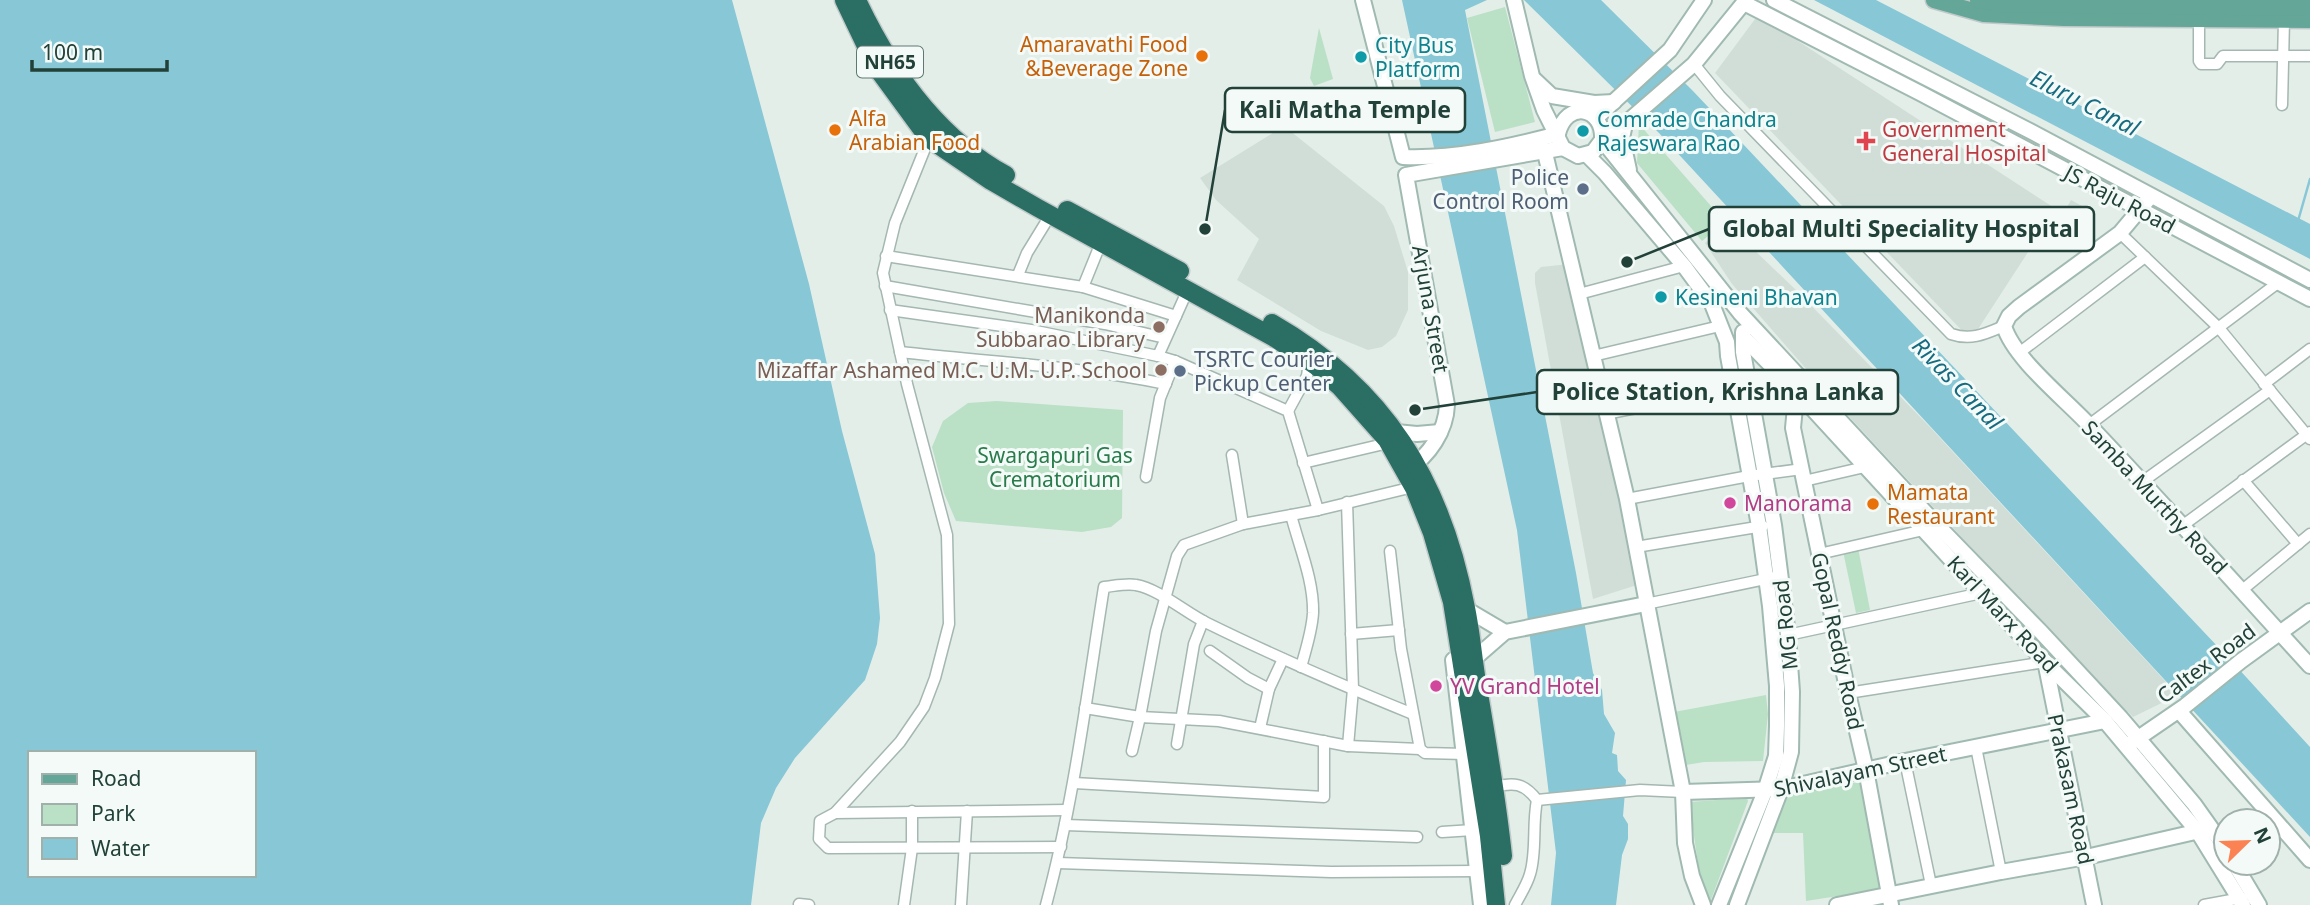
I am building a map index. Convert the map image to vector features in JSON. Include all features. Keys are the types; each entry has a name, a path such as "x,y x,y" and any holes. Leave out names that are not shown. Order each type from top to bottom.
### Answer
{"highway":[{"name":"NH65","path":"844,0 876,67 927,142 991,181 1241,319 1316,366 1387,440 1410,474 1427,484 1453,555 1466,610 1494,787 1508,905"},
{"name":"NH65","path":"857,0 892,64 933,118 965,148 1001,173 1136,246 1307,344 1358,386 1410,474 1444,570 1452,601 1489,836 1496,905"}],"main road":[{"path":"1934,0 1984,14 2064,18 2310,20"},
{"path":"1978,0 1998,4 2310,8"}],"street":[{"path":"1363,0 1403,157 1431,165 1516,153 1560,141"},
{"path":"1514,0 1532,76 1560,141 1578,156 1587,155 1598,147 1603,132 1592,115 1552,96 1532,76"},
{"path":"1560,141 1560,124 1566,116 1575,112 1592,115 1611,104 1671,50 1704,0"},
{"name":"JS Raju Road","path":"1774,0 2310,280"},
{"path":"1602,140 1690,68 1745,2"},
{"name":"JS Raju Road","path":"1745,2 2310,299"},
{"path":"2199,19 2201,64 2217,64 2223,56 2310,56"},
{"path":"2282,105 2284,20"},
{"path":"1690,68 1951,334 1963,338 1975,338 2004,326 2019,306 2120,233 2151,196"},
{"path":"1552,96 1611,104"},
{"path":"933,118 927,142 895,223 883,273 900,352 947,535 949,624 935,678 924,707 900,742 835,813 820,821 819,839 828,848 1061,847"},
{"path":"1516,153 1542,135 1549,119"},
{"path":"1626,123 1622,138 1630,177"},
{"path":"1535,140 1560,141"},
{"name":"Karl Marx Road","path":"1602,140 1797,384 1931,528 1983,593 2045,662 2105,721 2132,743"},
{"path":"927,142 990,189 1045,222 1276,348 1325,381 1390,438 1410,474 1443,595 1465,754 1481,905"},
{"path":"1516,153 1581,164 1605,173"},
{"name":"MG Road","path":"1587,155 1684,266 1712,304 1727,342 1734,389 1744,405 1765,474 1773,577 1776,756 1765,791 1719,905"},
{"path":"1546,157 1626,499 1683,792 1685,843 1692,876 1703,905"},
{"name":"Arjuna Street","path":"1410,474 1437,437 1447,416 1446,397 1406,175 1431,165"},
{"path":"1018,275 1045,222"},
{"path":"2120,233 2218,328 2309,435 2182,526"},
{"path":"1083,287 1098,250"},
{"path":"886,256 1083,287 1176,316"},
{"path":"2019,354 2145,257"},
{"path":"1579,294 1684,266"},
{"path":"2089,425 2279,282"},
{"path":"885,286 1105,324 1165,338"},
{"path":"1158,355 1185,296"},
{"path":"890,310 1031,330 1158,355 1175,360 1288,411"},
{"name":"MG Road","path":"1740,313 1744,338 1744,405 1749,476 1767,526"},
{"path":"1593,356 1720,326"},
{"name":"Samba Murthy Road","path":"2004,326 2008,338 2019,354 2089,425 2310,666"},
{"path":"1727,342 1744,338"},
{"name":"Karl Marx Road","path":"1744,338 1797,384"},
{"path":"2142,482 2267,387 2310,349"},
{"path":"900,352 1037,364 1166,384"},
{"path":"1146,477 1151,436 1160,398 1175,360"},
{"path":"1308,369 1307,376 1288,411 1318,510"},
{"name":"Gopal Reddy Road","path":"1797,384 1793,428 1866,769 1890,900"},
{"path":"1605,414 1734,389"},
{"path":"1303,463 1390,438 1417,434 1437,437 1427,484"},
{"path":"1232,455 1243,524"},
{"path":"1626,499 1749,476 1803,475 1873,464"},
{"path":"1132,751 1156,631 1177,556 1184,545 1243,524 1347,502 1410,474"},
{"path":"2243,480 2298,544"},
{"path":"1347,502 1353,690 1348,746"},
{"path":"1291,515 1311,590 1313,611 1301,667"},
{"path":"1636,547 1767,526"},
{"path":"1819,554 1931,528"},
{"name":"Karl Marx Road","path":"1931,528 2041,632 2212,836"},
{"path":"2241,591 2310,534"},
{"path":"1390,551 1399,630 1420,749"},
{"path":"1474,659 1505,632 1773,577"},
{"name":"MG Road","path":"1737,905 1781,789 1791,752 1788,635 1773,577"},
{"path":"1046,905 1058,863 1074,783 1104,587 1136,584 1166,598 1203,621 1283,659 1413,714"},
{"path":"1788,635 1999,590"},
{"path":"1466,610 1505,632"},
{"name":"Caltex Road","path":"2132,743 2310,611"},
{"path":"1177,744 1194,643 1203,621"},
{"path":"1351,634 1399,630"},
{"name":"Prakasam Road","path":"2041,632 2094,905"},
{"path":"1210,651 1248,678 1269,689"},
{"path":"1260,728 1269,689 1283,659"},
{"path":"1848,693 2045,662"},
{"path":"1085,708 1140,717 1219,721 1348,746 1465,754"},
{"path":"2182,708 2310,860"},
{"name":"Shivalayam Street","path":"1542,799 1640,790 1683,792 1781,789 1866,769 2105,721"},
{"path":"1074,783 1324,797 1325,741"},
{"path":"1976,747 2001,872"},
{"path":"1905,761 1931,886"},
{"path":"1494,787 1521,784 1542,799 1533,818 1530,876 1515,905"},
{"path":"835,813 1068,810"},
{"path":"904,905 912,848 912,811"},
{"path":"961,905 967,811"},
{"path":"1065,824 1416,837"},
{"path":"1442,832 1473,830"},
{"path":"1837,905 1890,900 1931,886 2085,857 2205,830"},
{"name":"Karl Marx Road","path":"2205,830 2249,901"},
{"path":"1058,863 1331,872 1478,871"},
{"path":"2204,905 2249,901 2240,877"},
{"path":"799,904 809,905"}],"shaded area":[{"name":"Government General Hospital","path":"1758,15 2056,209 1971,340 1715,73"},
{"path":"1284,126 1384,206 1394,226 1408,272 1408,310 1396,336 1382,347 1368,350 1321,331 1237,280 1259,239 1216,200 1200,178"},
{"path":"2071,200 2095,213 2088,227 2063,214"},
{"path":"1727,224 1796,290 1928,425 2178,695 2133,717 2046,628 1829,395 1732,284 1705,243"},
{"path":"1569,264 1637,585 1593,599 1535,283 1535,273 1541,267"}],"green space":[{"path":"1505,7 1535,122 1495,132 1467,18"},
{"path":"1319,28 1333,79 1314,86 1310,78"},
{"path":"1639,124 1725,222 1702,241 1637,163"},
{"name":"Swargapuri Gas Crematorium","path":"997,401 1123,410 1122,518 1111,527 1082,532 956,521 944,493 932,447 943,421 968,403"},
{"path":"1858,548 1870,610 1856,613 1843,551"},
{"path":"1766,695 1768,714 1763,761 1704,762 1680,766 1674,712"},
{"path":"1864,781 1883,889 1806,901 1803,833 1769,833 1785,795"},
{"path":"1747,798 1709,905 1699,870 1689,802"}],"water":[{"path":"0,0 732,0 809,284 842,431 875,554 880,618 877,644 865,680 795,758 776,788 761,823 751,905 0,905"},
{"path":"1402,0 1487,0 1465,10 1576,573 1593,673 1602,690 1604,714 1615,733 1612,753 1617,755 1618,771 1626,780 1623,816 1628,824 1628,839 1622,855 1616,905 1551,905 1556,853 1517,530"},
{"name":"Rivas Canal","path":"1524,0 1601,0 1693,91 2236,666 2310,747 2310,837 1659,133"},
{"path":"1814,0 1876,0 2310,224 2310,259"}],"waterway":[{"path":"2298,221 2310,179"}],"place":[{"name":"Amaravathi Food &Beverage Zone","path":"1202,56"},
{"name":"City Bus Platform","path":"1361,57"},
{"name":"Alfa Arabian Food","path":"835,130"},
{"name":"Comrade Chandra Rajeswara Rao","path":"1583,131"},
{"name":"Government General Hospital","path":"1866,141"},
{"name":"Police Control Room","path":"1583,189"},
{"name":"Kali Matha Temple","path":"1205,229"},
{"name":"Global Multi Speciality Hospital","path":"1627,262"},
{"name":"Kesineni Bhavan","path":"1661,297"},
{"name":"Manikonda Subbarao Library","path":"1159,327"},
{"name":"Mizaffar Ashamed M.C. U.M. U.P. School","path":"1161,370"},
{"name":"TSRTC Courier Pickup Center","path":"1180,371"},
{"name":"Police Station, Krishna Lanka","path":"1415,410"},
{"name":"Manorama","path":"1730,503"},
{"name":"Mamata Restaurant","path":"1873,504"},
{"name":"YV Grand Hotel","path":"1436,686"}],"water label":[{"name":"Eluru Canal","path":"2085,102"}]}
